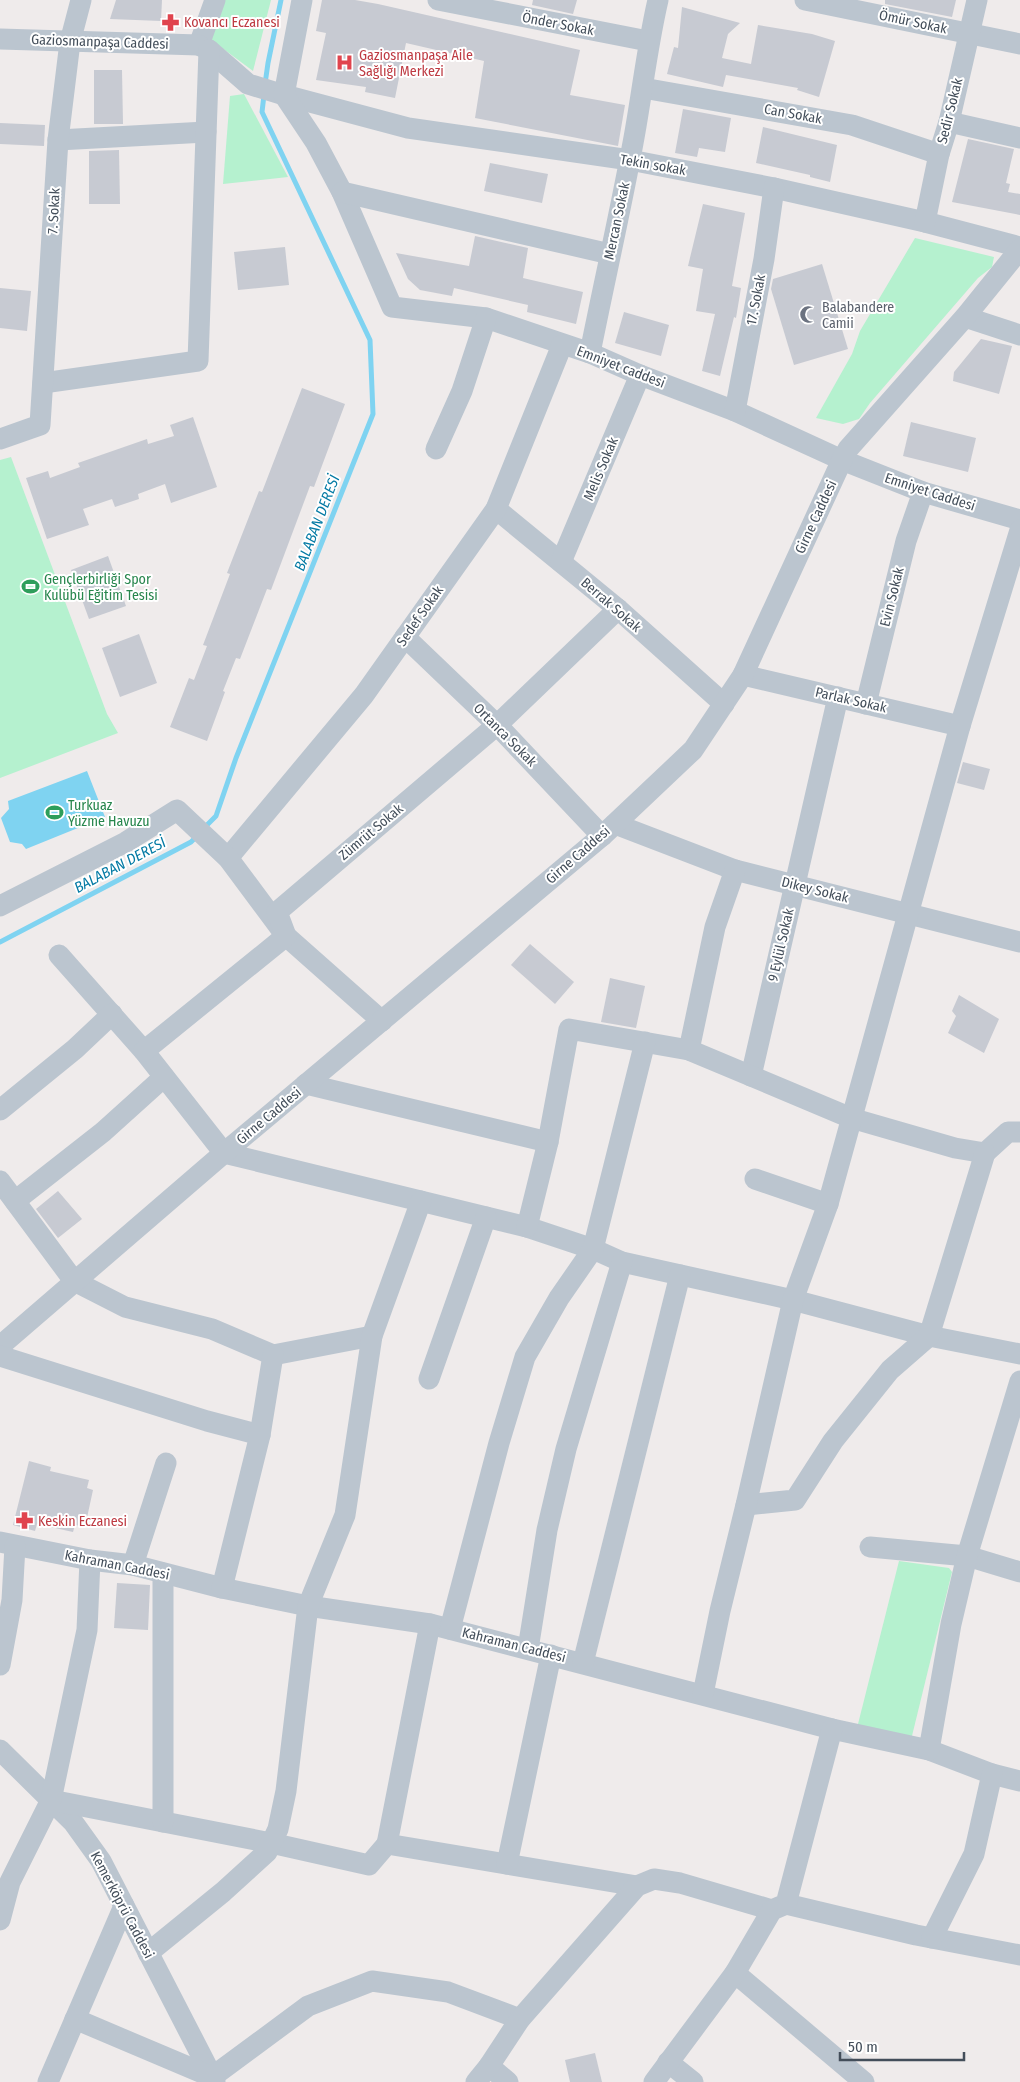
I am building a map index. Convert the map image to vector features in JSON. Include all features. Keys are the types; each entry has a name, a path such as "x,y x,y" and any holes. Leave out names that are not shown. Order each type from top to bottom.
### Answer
{"street":[{"name":"7. Sokak","path":"0,439 40,425 58,140 70,42 81,0"},
{"path":"44,383 198,361 206,132 204,48 215,0"},
{"path":"302,0 284,96 316,143 342,192 610,254"},
{"name":"Önder Sokak","path":"438,0 648,41"},
{"name":"Mercan Sokak","path":"590,353 630,160 643,88 648,41 658,0"},
{"name":"Ömür Sokak","path":"805,0 1020,44"},
{"name":"Sedir Sokak","path":"925,222 938,154 949,122 977,0"},
{"name":"Gaziosmanpaşa Caddesi","path":"0,39 204,48"},
{"name":"Tekin sokak","path":"204,48 248,84 284,96 408,128 630,160 774,188 925,222 1020,248"},
{"name":"Can Sokak","path":"643,88 852,125 938,154"},
{"path":"949,122 1020,138"},
{"path":"58,140 206,132"},
{"name":"17. Sokak","path":"735,411 764,258 774,188"},
{"name":"Emniyet caddesi","path":"342,192 392,307 486,318 590,353 640,375 735,411 842,460"},
{"name":"Girne Caddesi","path":"0,1346 224,1153 609,830 693,750 743,675 848,449 965,317 1020,248"},
{"path":"965,317 1020,335"},
{"path":"436,449 462,392 486,318"},
{"name":"Sedef Sokak","path":"221,850 364,695 496,509 562,345"},
{"name":"Melis Sokak","path":"561,562 640,375"},
{"name":"Emniyet Caddesi","path":"842,460 923,492 1020,520"},
{"name":"Evin Sokak","path":"866,704 906,541 923,492"},
{"name":"Berrak Sokak","path":"496,509 618,609 724,704"},
{"path":"703,1694 720,1610 793,1300 828,1204 960,726 1020,530"},
{"name":"Zümrüt Sokak","path":"286,936 277,912 497,725 618,609"},
{"name":"Ortanca Sokak","path":"405,638 609,830"},
{"name":"Parlak Sokak","path":"743,675 960,726"},
{"name":"9 Eylül Sokak","path":"751,1076 838,697"},
{"path":"0,906 126,842 177,810 221,850 286,936 382,1021"},
{"name":"Dikey Sokak","path":"609,830 735,870 1020,942"},
{"path":"689,1050 715,927 735,870"},
{"path":"144,1052 286,936"},
{"path":"59,955 144,1052 224,1153 527,1227 593,1249 622,1262 793,1300 930,1336 1020,1354"},
{"path":"0,1110 75,1049 112,1014"},
{"path":"527,1227 548,1142 569,1029 689,1050 851,1118 955,1148 985,1153"},
{"path":"51,1800 271,1843 370,1865 387,1844 440,1626 525,1357 560,1298 593,1249 645,1042"},
{"path":"15,1201 103,1132 164,1076"},
{"path":"306,1084 548,1142"},
{"path":"746,1505 795,1500 833,1442 890,1370 930,1336 985,1153 1008,1132 1020,1132"},
{"path":"755,1179 828,1204"},
{"path":"0,1181 74,1282 125,1307 212,1329 273,1355 372,1336"},
{"path":"148,1953 223,1892 267,1852 278,1829 286,1791 308,1606 345,1515 372,1336 421,1201"},
{"path":"429,1379 486,1217"},
{"path":"528,1648 547,1530 566,1449 622,1262"},
{"path":"584,1663 680,1275"},
{"path":"222,1588 260,1435 273,1355"},
{"path":"0,1356 207,1421 260,1435"},
{"path":"929,1750 951,1624 968,1556 1020,1381"},
{"path":"133,1565 166,1463"},
{"path":"0,1665 12,1600 8,1544"},
{"name":"Kahraman Caddesi","path":"8,1544 90,1560 133,1565 222,1588 308,1606 440,1626 832,1729 929,1750 992,1774 1020,1781"},
{"path":"870,1547 968,1556 1020,1572"},
{"path":"0,1920 10,1882 51,1800 87,1630 90,1560"},
{"path":"163,1573 163,1822"},
{"path":"507,1864 551,1655"},
{"path":"654,2082 736,1973 779,1907 832,1729"},
{"name":"Kemerköprü Caddesi","path":"0,1750 73,1822 101,1861 148,1953 202,2077"},
{"path":"932,1938 974,1854 992,1774"},
{"path":"387,1844 637,1886"},
{"path":"508,2082 482,2074 520,2019 637,1886 654,1879 680,1883 779,1907 1020,1955"},
{"path":"48,2082 124,1906"},
{"path":"736,1973 864,2082"},
{"path":"75,2019 202,2077 308,2006 372,1981 448,1992 520,2019"},
{"path":"668,2062 693,2082"}],"green space":[{"path":"222,0 271,0 253,71 210,39"},
{"path":"244,94 288,177 223,184 230,96"},
{"path":"915,238 994,257 992,267 978,278 870,403 859,419 843,424 816,418 852,354 860,331"},
{"name":"Gençlerbirliği Spor Kulübü Eğitim Tesisi","path":"11,457 107,714 118,733 0,778 0,460"},
{"path":"899,1561 949,1568 952,1572 911,1740 857,1728"}],"water":[{"name":"Turkuaz Yüzme Havuzu","path":"87,771 105,817 26,849 22,844 10,842 1,818 9,809 8,801"}],"building":[{"path":"116,0 162,0 161,21 110,19"},
{"path":"322,0 355,0 378,4 580,50 570,95 625,105 618,146 475,118 484,61 406,43 395,98 365,92 366,87 316,80 326,33 316,31"},
{"path":"533,0 577,0 573,14 532,5"},
{"path":"885,0 956,0 952,17 885,4"},
{"path":"682,7 740,23 728,34 722,58 751,64 758,25 812,34 835,41 819,97 797,90 798,88 726,75 723,87 667,74 674,47 678,48"},
{"path":"94,70 122,70 123,124 94,124"},
{"path":"683,109 731,118 725,152 699,148 697,157 675,153"},
{"path":"0,123 45,125 44,146 0,144"},
{"path":"763,127 837,145 830,182 810,177 810,175 756,163"},
{"path":"968,139 1014,149 1006,183 1010,184 1008,192 1020,194 1020,215 952,202"},
{"path":"119,150 120,204 89,204 89,151"},
{"path":"490,163 548,174 542,203 484,191"},
{"path":"703,204 745,213 732,286 741,288 736,318 734,317 720,376 702,371 715,314 696,311 703,269 688,266"},
{"path":"475,236 528,248 523,278 583,292 576,324 527,312 528,305 454,288 452,296 420,290 408,279 396,253 469,266"},
{"path":"285,247 289,285 238,290 234,252"},
{"name":"Balabandere Camii","path":"822,264 848,349 794,365 771,289 773,279"},
{"path":"0,288 31,291 27,331 0,328"},
{"path":"624,312 669,325 661,356 615,343"},
{"path":"981,339 1012,346 999,394 953,381 954,372"},
{"path":"302,388 345,404 314,487 310,486 271,590 267,589 240,659 236,658 207,741 170,727 189,678 194,680 207,646 203,645 230,574 227,573 259,491 262,492"},
{"path":"193,417 217,487 171,503 165,484 138,494 139,499 115,507 112,499 83,509 89,525 47,539 26,478 48,471 50,478 80,467 78,463 147,439 148,444 174,436 170,425"},
{"path":"911,422 976,438 968,472 903,456"},
{"path":"108,556 126,606 89,619 71,570"},
{"path":"139,634 157,683 120,697 102,648"},
{"path":"963,762 990,769 984,790 957,783"},
{"path":"530,944 574,982 555,1004 511,965"},
{"path":"610,978 645,986 636,1028 601,1022"},
{"path":"959,995 999,1019 984,1053 948,1033 956,1016 952,1011"},
{"path":"58,1191 82,1219 58,1238 36,1209"},
{"path":"29,1461 51,1467 50,1471 89,1480 87,1488 93,1490 85,1527 75,1525 73,1532 37,1524 35,1531 13,1525"},
{"path":"117,1583 150,1585 148,1630 114,1628"},
{"path":"595,2053 602,2082 570,2082 565,2060"}],"waterway":[{"name":"BALABAN DERESİ","path":"265,84 281,0"},
{"name":"BALABAN DERESİ","path":"203,829 216,816 236,758 373,414 370,340 262,112 264,95"},
{"name":"BALABAN DERESİ","path":"0,942 191,842 197,836"}],"place":[{"name":"Kovancı Eczanesi","path":"170,22"},
{"name":"Gaziosmanpaşa Aile Sağlığı Merkezi","path":"345,63"},
{"name":"Balabandere Camii","path":"808,315"},
{"name":"Gençlerbirliği Spor Kulübü Eğitim Tesisi","path":"30,587"},
{"name":"Turkuaz Yüzme Havuzu","path":"54,813"},
{"name":"Keskin Eczanesi","path":"24,1521"}]}
